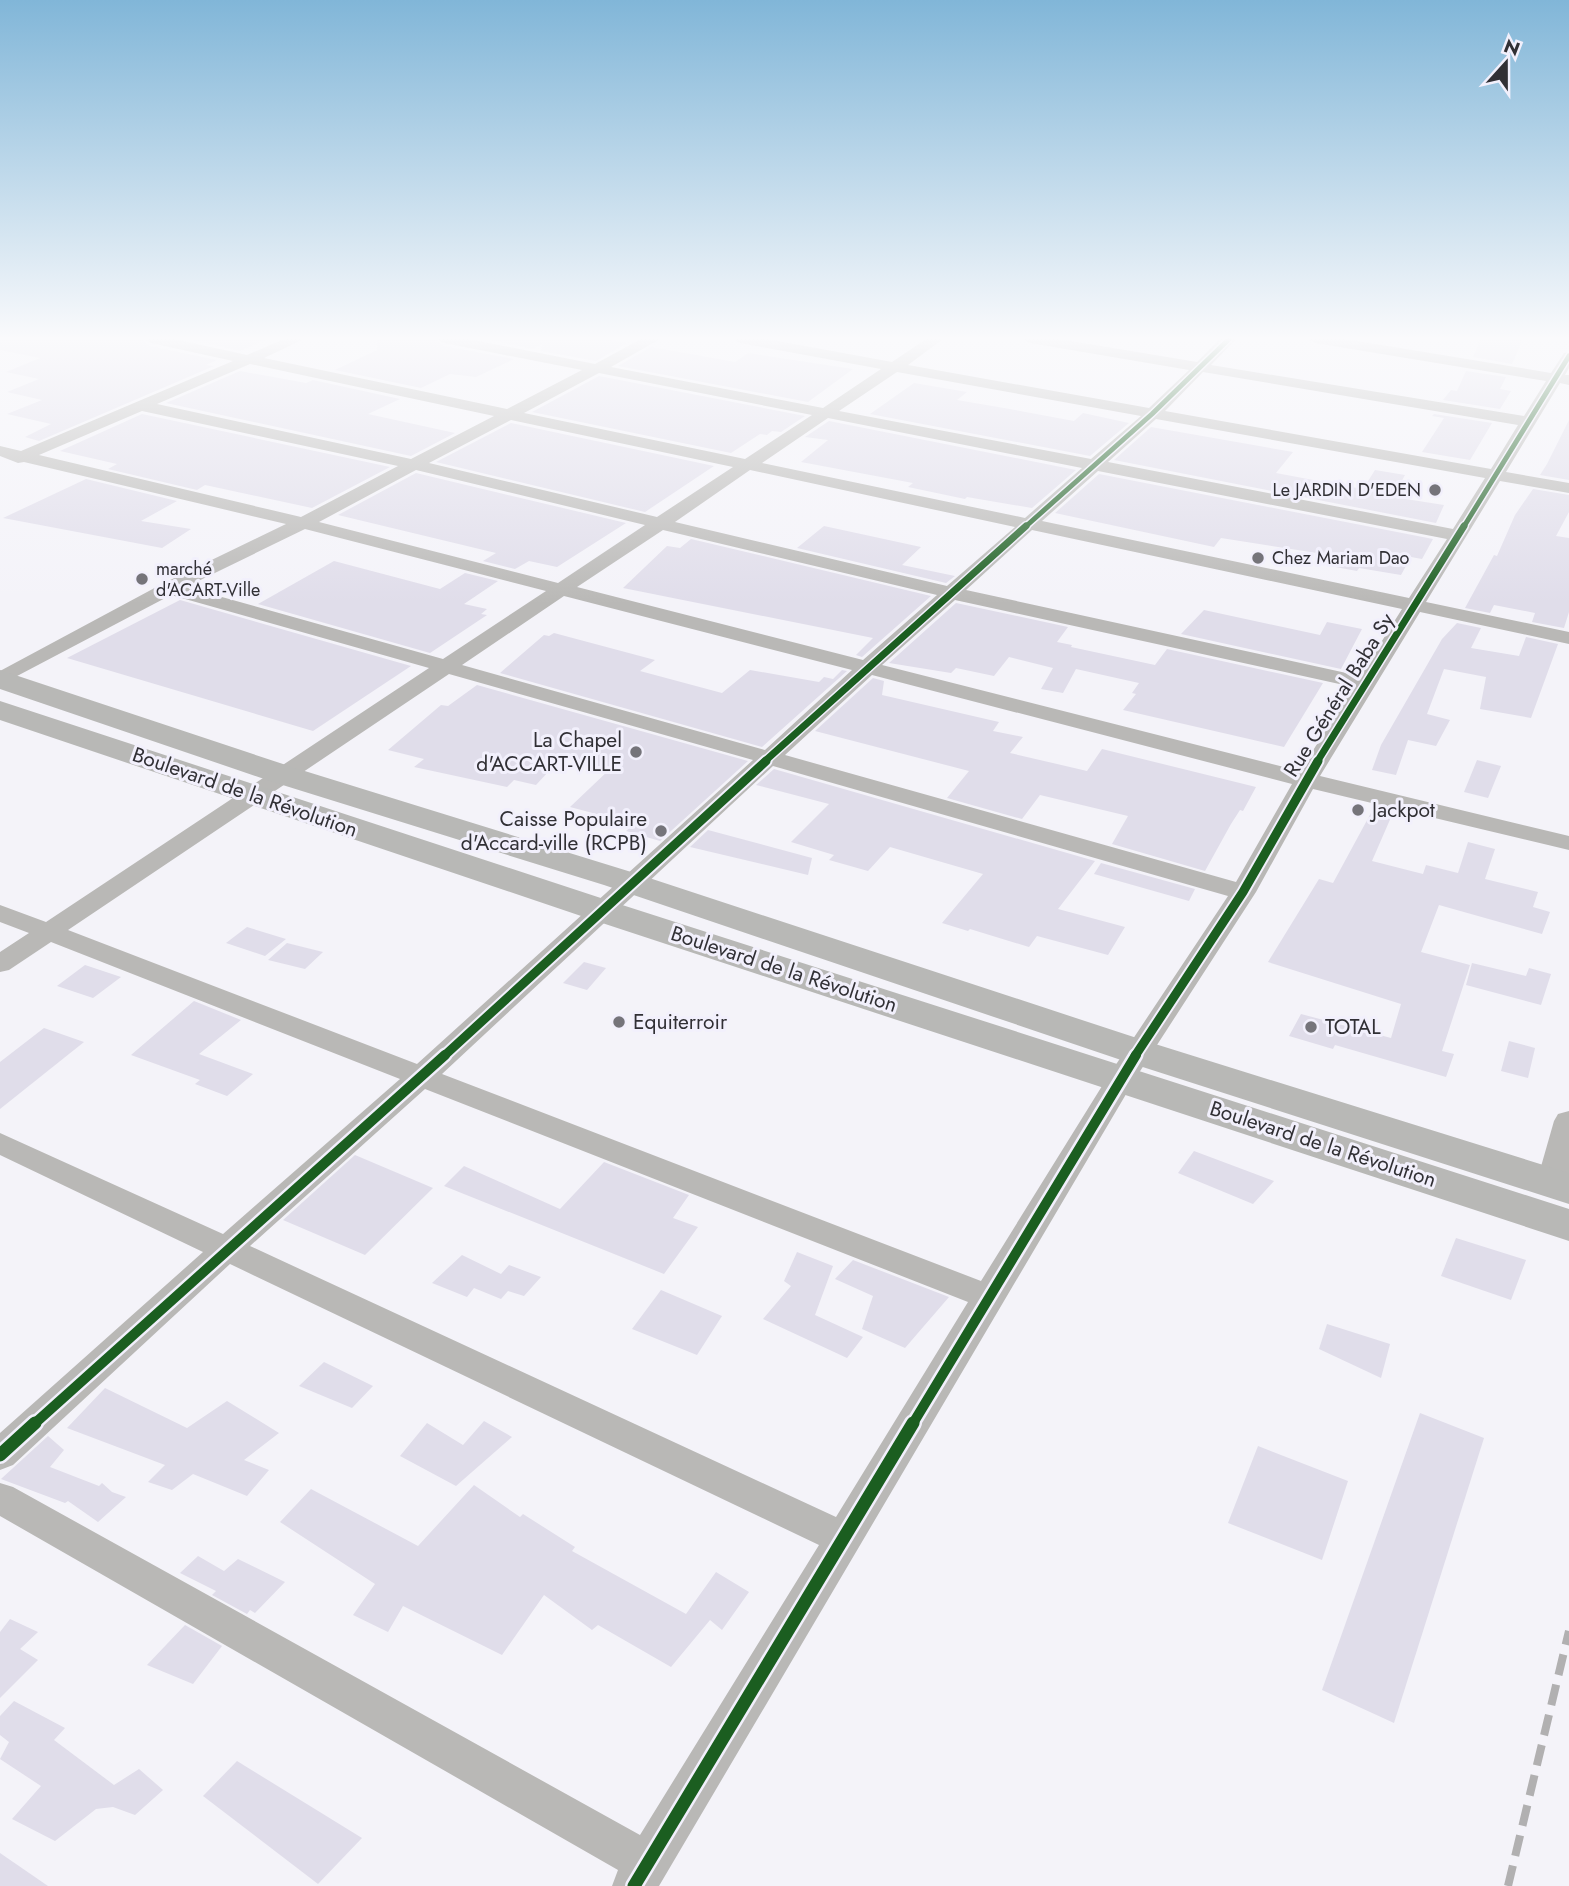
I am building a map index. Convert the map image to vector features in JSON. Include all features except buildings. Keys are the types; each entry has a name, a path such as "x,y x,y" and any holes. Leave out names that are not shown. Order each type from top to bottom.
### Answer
{"main road":[{"name":"Boulevard de la Révolution","path":"0,679 284,775 633,883 1569,1225"},
{"name":"Boulevard de la Révolution","path":"0,710 603,911 1129,1065 1560,1187"}],"street":[{"path":"0,466 93,427"},
{"path":"239,427 414,465 952,593 1366,684"},
{"path":"0,679 169,588 303,523 484,427"},
{"path":"563,427 1569,638"},
{"path":"0,964 807,427"},
{"path":"894,427 1456,535"},
{"path":"0,1455 226,1249 421,1077 868,667 1137,427"},
{"path":"1225,427 1569,488"},
{"name":"Rue Général Baba Sy","path":"641,1874 842,1538 991,1298 1129,1065 1243,892 1306,780 1525,427"},
{"path":"0,451 303,523 1306,780 1569,843"},
{"path":"169,588 449,665 1243,892"},
{"path":"0,913 991,1298"},
{"path":"1560,1187 1569,1121"},
{"path":"0,1143 842,1538"},
{"path":"0,1498 641,1874"}],"railway":[{"path":"1508,1886 1569,1631"}],"cycle path":[{"path":"0,1455 226,1249 421,1077 868,667 1137,427"},
{"path":"634,1886 1121,1078 1243,892 1306,780 1525,427"}],"place":[{"name":"Le JARDIN D'EDEN","path":"1435,490"},
{"name":"Chez Mariam Dao","path":"1258,558"},
{"name":"marché d'ACART-Ville","path":"142,579"},
{"name":"La Chapel d'ACCART-VILLE","path":"636,752"},
{"name":"Jackpot","path":"1358,810"},
{"name":"Caisse Populaire d'Accard-ville (RCPB)","path":"661,831"},
{"name":"Equiterroir","path":"619,1022"},
{"name":"TOTAL","path":"1311,1027"}]}
